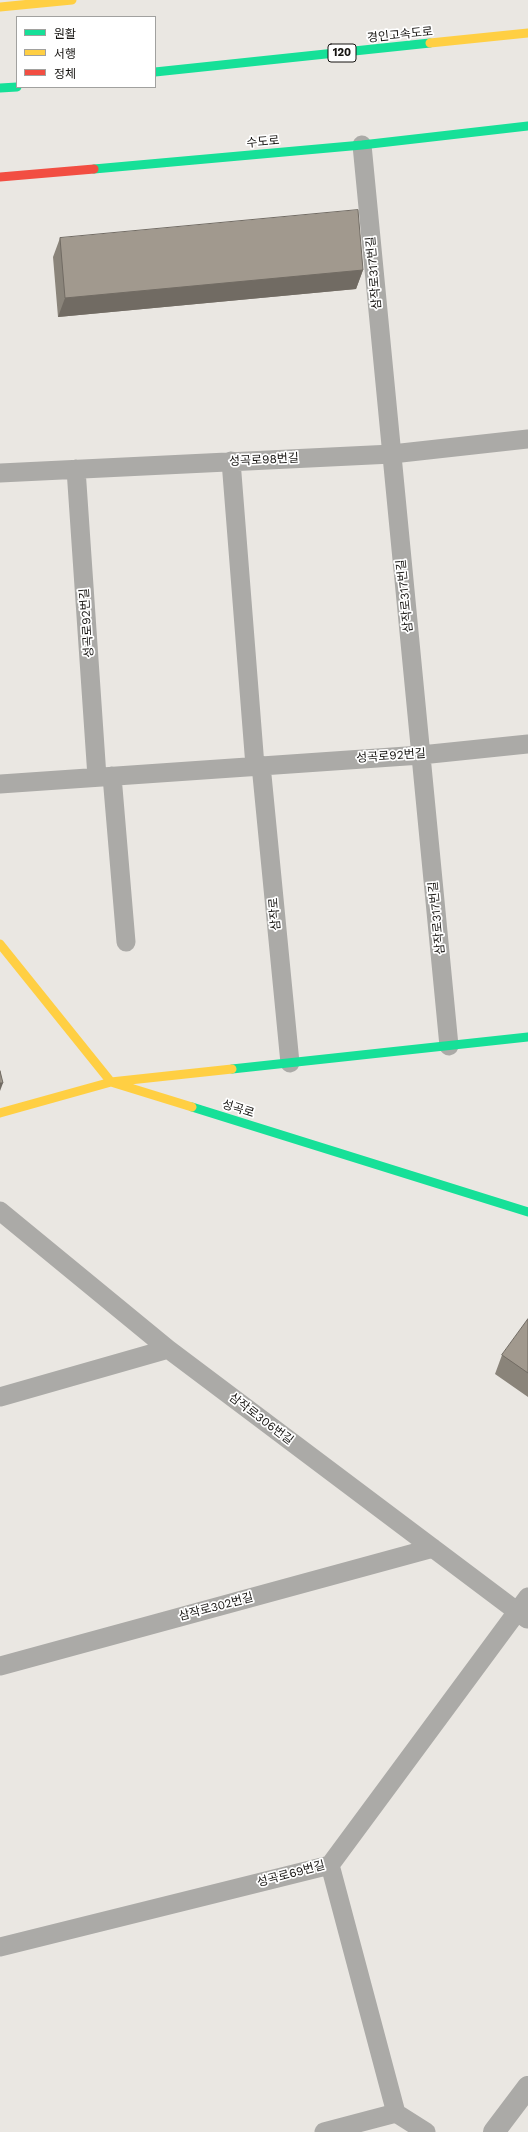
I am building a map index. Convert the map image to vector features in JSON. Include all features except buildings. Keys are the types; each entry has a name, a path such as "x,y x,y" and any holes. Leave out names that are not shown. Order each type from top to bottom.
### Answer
{"main road":[{"path":"0,7 72,0"},
{"name":"경인고속도로","path":"156,72 528,33"},
{"path":"0,88 16,87"},
{"name":"수도로","path":"0,177 362,145 528,126"},
{"path":"0,944 111,1082"},
{"path":"0,1113 111,1082 528,1038"},
{"name":"성곡로","path":"111,1082 528,1212"}],"street":[{"path":"494,2132 528,2087"}],"lane":[{"name":"삼작로317번길","path":"362,145 449,1046"},
{"name":"성곡로98번길","path":"0,473 392,454 528,439"},
{"path":"231,461 258,766"},
{"name":"성곡로92번길","path":"76,469 104,777 126,942"},
{"name":"성곡로92번길","path":"0,784 421,754 528,744"},
{"name":"삼작로","path":"258,766 290,1063"},
{"name":"삼작로306번길","path":"0,1211 168,1349 433,1548 524,1609"},
{"path":"0,1398 168,1349"},
{"name":"삼작로302번길","path":"0,1666 433,1548"},
{"name":"성곡로69번길","path":"0,1947 330,1865 524,1609"},
{"path":"330,1865 396,2113 426,2132"},
{"path":"324,2132 396,2113"}],"traffic: fast":[{"path":"156,72 430,43"},
{"path":"0,88 16,87"},
{"path":"94,169 362,145 528,126"},
{"path":"232,1069 528,1037"},
{"path":"192,1107 528,1212"}],"traffic: slow":[{"path":"0,7 72,0"},
{"path":"430,43 528,33"},
{"path":"0,944 111,1082 192,1107"},
{"path":"0,1113 111,1082 232,1069"}],"traffic: jam":[{"path":"0,177 94,169"}]}
